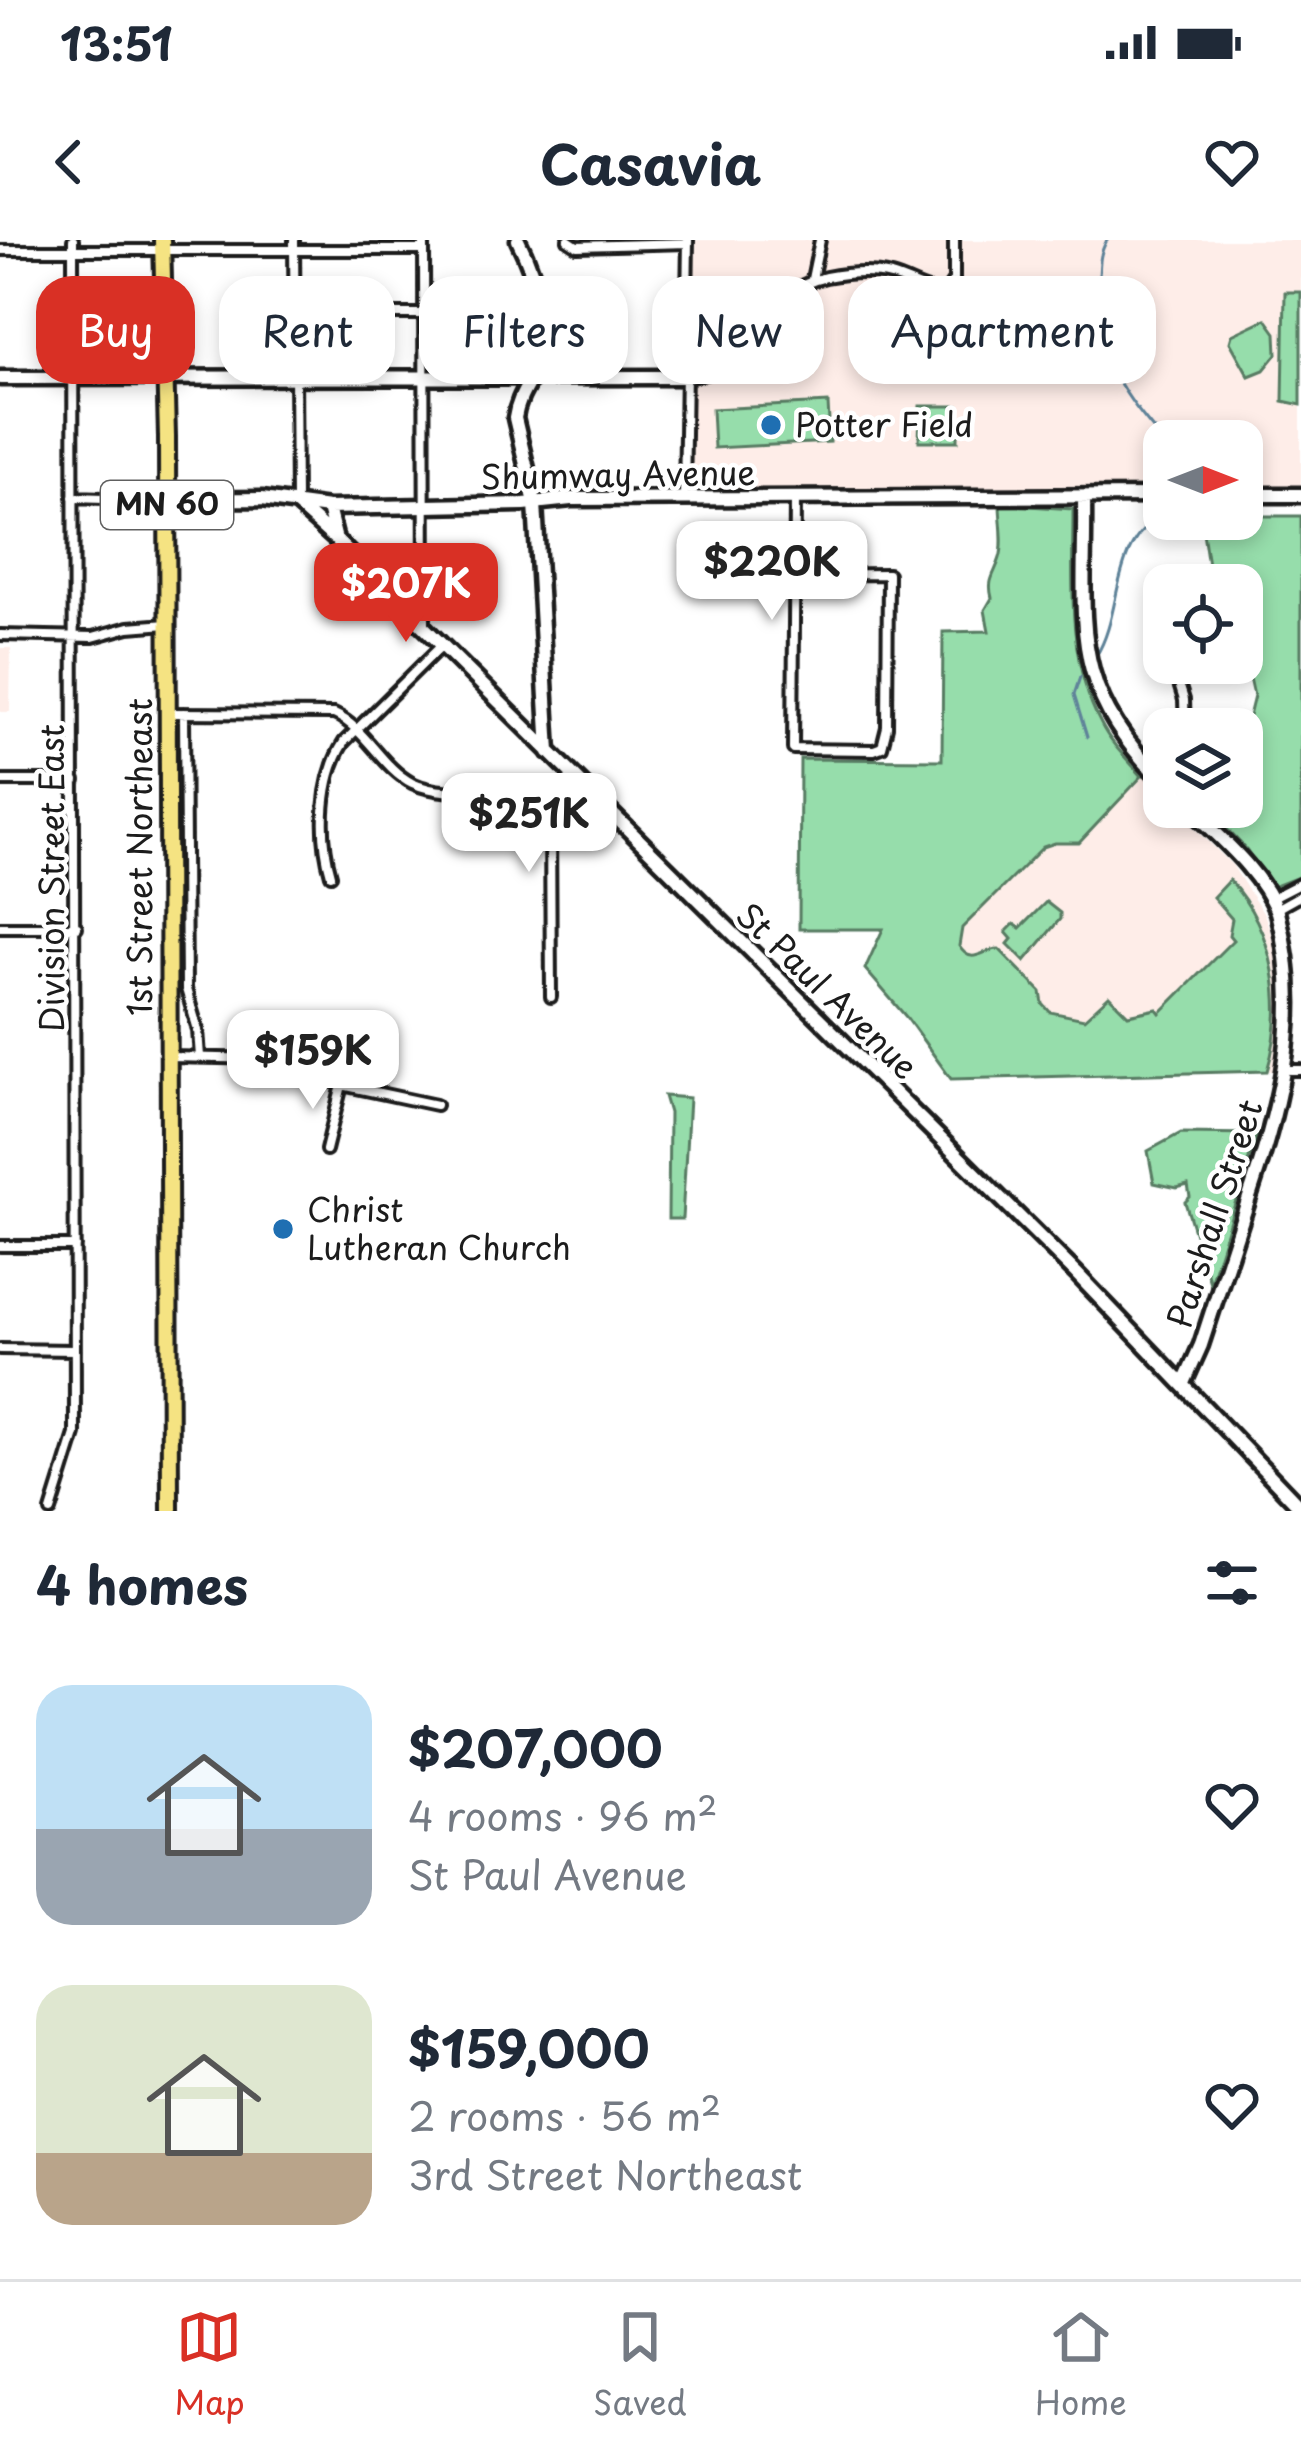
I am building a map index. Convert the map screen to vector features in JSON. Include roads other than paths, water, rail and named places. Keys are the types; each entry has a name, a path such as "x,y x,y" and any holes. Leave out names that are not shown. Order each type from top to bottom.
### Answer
{"main road":[{"name":"1st Street Northeast","path":"162,245 163,276"},
{"name":"1st Street Northeast","path":"166,384 170,1511"}],"street":[{"path":"518,240 531,276"},
{"path":"813,276 820,240"},
{"path":"824,277 860,272 945,293 954,280 954,240"},
{"path":"573,243 688,242 688,276"},
{"path":"0,250 74,245 424,245 424,276"},
{"name":"Division Street East","path":"74,245 74,276"},
{"path":"294,245 294,276"},
{"path":"817,260 829,276"},
{"path":"0,378 36,378"},
{"name":"Division Street East","path":"52,1511 76,1434 74,384"},
{"path":"294,384 296,504"},
{"path":"425,384 425,631"},
{"path":"527,384 515,418 535,503 549,752"},
{"path":"684,501 687,384"},
{"path":"1263,495 1301,495"},
{"name":"Shumway Avenue","path":"74,496 262,499 328,508 571,499 1143,496"},
{"path":"1084,496 1084,630 1092,675 1122,738 1143,758"},
{"path":"794,575 889,574 887,728 882,747 793,748 794,575 795,498"},
{"name":"St Paul Avenue","path":"296,504 1184,1384 1301,1508"},
{"path":"328,508 336,540"},
{"path":"0,635 74,637 167,624"},
{"path":"331,875 326,786 335,755 442,646"},
{"path":"166,712 327,712 346,720 415,785 445,790 529,789 554,796"},
{"path":"184,712 186,988 200,1057"},
{"path":"551,997 550,816 554,796 572,775"},
{"path":"0,781 75,781"},
{"name":"Parshall Street","path":"1184,1384 1295,1070 1297,986 1289,945 1273,904 1210,828"},
{"path":"1273,904 1301,884"},
{"path":"1273,904 1301,895"},
{"path":"0,928 77,928"},
{"path":"168,1057 272,1059 343,1085 436,1105"},
{"path":"326,1150 343,1085"},
{"path":"0,1246 76,1246"},
{"path":"0,1349 76,1350"}],"waterway":[{"path":"1107,240 1099,277 1105,348 1121,385 1147,420"},
{"path":"1096,656 1126,559 1143,531"},
{"path":"1080,677 1074,695 1087,737"}],"place":[{"name":"Potter Field","path":"771,425"},
{"name":"Christ Lutheran Church","path":"283,1229"}]}
